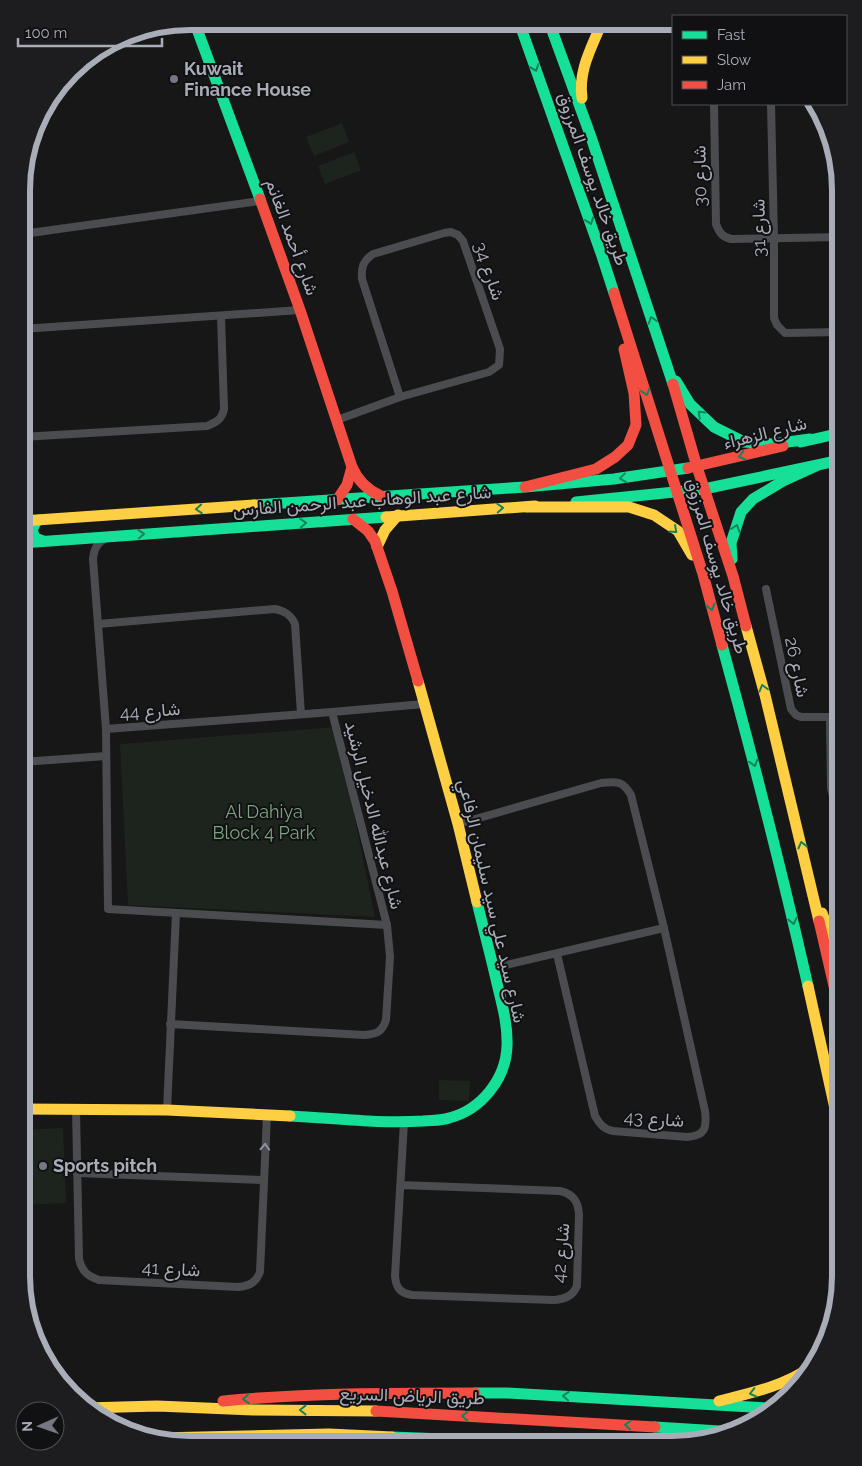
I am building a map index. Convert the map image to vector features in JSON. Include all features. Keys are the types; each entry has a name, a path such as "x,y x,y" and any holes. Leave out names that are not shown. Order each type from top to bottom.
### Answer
{"main road":[{"name":"شارع أحمد الغانم","path":"197,30 300,310 352,468 363,486 381,496"},
{"name":"طريق خالد يوسف المرزوق","path":"522,30 602,256 702,574 760,785 832,1094"},
{"name":"طريق خالد يوسف المرزوق","path":"552,30 591,137 668,369 697,467 733,576 809,875 832,977"},
{"path":"591,137 580,91 580,81 599,30"},
{"path":"525,487 596,469 615,457 628,445 636,424 634,392 602,256"},
{"path":"668,369 690,404 714,427 744,442 773,444 810,440"},
{"name":"شارع الزهراء","path":"697,467 832,435"},
{"path":"704,489 832,462"},
{"path":"733,576 731,543 741,512 753,498 783,480 816,466"},
{"name":"شارع عبد الوهاب عبد الرحمن الفارس","path":"30,521 525,487 614,479 697,467"},
{"path":"337,500 350,480 352,468"},
{"name":"شارع عبد الوهاب عبد الرحمن الفارس","path":"30,542 527,507 704,489"},
{"path":"470,491 466,498 471,510"},
{"path":"450,492 454,504 450,511"},
{"path":"527,507 629,507 654,515 678,531 702,574"},
{"path":"378,547 385,530 398,515"},
{"name":"شارع سيد علي سيد سليمان الرفاعي","path":"30,1109 167,1110 404,1122 448,1119 464,1113 478,1104 489,1093 498,1079 504,1063 506,1047 503,1008 458,824 378,547 368,531 352,519"},
{"path":"39,520 32,530 35,538 43,541"},
{"path":"809,875 832,940"},
{"path":"702,1405 772,1388 795,1378"},
{"path":"157,1406 256,1398 418,1392 506,1392 762,1408"},
{"name":"طريق الرياض السريع","path":"100,1408 157,1406 253,1410 377,1411 713,1430"},
{"path":"267,1436 329,1434 378,1436"}],"street":[{"name":"شارع 30","path":"714,105 716,224 722,235 726,238 774,238"},
{"name":"شارع 31","path":"771,105 774,318 776,325 785,333 832,332"},
{"path":"30,233 260,201"},
{"name":"شارع 34","path":"337,420 400,398 489,372 499,365 500,349 463,241 458,235 451,232 438,234 373,254 363,264 362,279 400,398"},
{"path":"774,238 832,237"},
{"path":"30,328 300,310"},
{"path":"30,437 207,426 216,423 223,415 224,409 221,316"},
{"path":"93,559 97,545 108,536"},
{"path":"77,539 87,547 93,559"},
{"name":"شارع 44","path":"93,559 106,729 424,704"},
{"name":"شارع 26","path":"766,589 791,709 796,715 801,717 830,717"},
{"path":"98,624 275,609 282,610 290,616 295,624 301,714"},
{"name":"شارع عبدالله الدخيل الرشيد","path":"170,1024 364,1035 380,1031 386,1020 390,957 387,925 332,712"},
{"path":"830,717 832,792"},
{"name":"شارع عبدالله الدخيل الرشيد","path":"106,729 108,909 387,925"},
{"path":"30,761 106,756"},
{"name":"شارع 43","path":"458,824 601,783 616,782 626,788 631,796 664,928 706,1111 705,1128 700,1134 686,1137 613,1131 603,1127 599,1122 595,1116 557,954"},
{"path":"167,1110 176,912"},
{"path":"493,968 664,928"},
{"name":"شارع 41","path":"76,1109 78,1259 85,1274 99,1280 238,1287 247,1286 252,1283 258,1278 260,1272 267,1115"},
{"name":"شارع 42","path":"402,1184 560,1191 571,1195 578,1205 580,1214 576,1286 574,1292 567,1298 554,1300 412,1295 401,1292 396,1284 395,1276 402,1184 404,1122"},
{"path":"77,1173 264,1180"}],"green space":[{"path":"342,123 349,142 314,156 306,137"},
{"path":"354,152 361,170 325,184 318,166"},
{"name":"Al Dahiya Block 4 Park","path":"336,727 375,917 128,905 120,744"},
{"path":"439,1080 470,1081 469,1101 439,1100"},
{"name":"Sports pitch","path":"63,1128 66,1203 30,1205 30,1130"}],"traffic: fast":[{"path":"197,30 260,199"},
{"path":"522,30 614,293"},
{"path":"552,30 591,137 673,384"},
{"path":"676,381 690,404 714,427 744,442 773,444 810,439"},
{"path":"801,442 832,435"},
{"path":"576,502 704,489 832,462"},
{"path":"732,559 731,543 741,512 753,499 783,481 816,466"},
{"path":"254,505 525,487 614,479 688,468"},
{"path":"30,542 386,517"},
{"path":"39,520 32,530 35,538 43,541"},
{"path":"722,645 767,815 808,986"},
{"path":"290,1116 390,1122 440,1120 461,1114 471,1108 490,1091 497,1081 506,1058 507,1037 502,1004 477,902"},
{"path":"475,1393 506,1393 762,1408"},
{"path":"655,1427 711,1430"}],"traffic: slow":[{"path":"582,98 581,88 584,68 599,30"},
{"path":"30,520 254,505"},
{"path":"386,517 535,506"},
{"path":"527,507 629,507 654,515 678,531 692,555"},
{"path":"377,547 385,530 398,515"},
{"path":"746,626 765,695 819,921"},
{"path":"418,681 458,824 477,902"},
{"path":"822,913 832,940"},
{"path":"808,986 832,1095"},
{"path":"30,1109 167,1110 290,1116"},
{"path":"719,1401 756,1392 796,1376"},
{"path":"100,1408 157,1406 253,1410 376,1411"},
{"path":"243,1436 329,1434 371,1436"}],"traffic: jam":[{"path":"260,199 300,310 352,467 357,477 371,491 381,496"},
{"path":"614,293 703,574 722,645"},
{"path":"525,487 596,469 615,457 628,445 636,425 634,393 624,349"},
{"path":"673,384 697,467 733,576 746,626"},
{"path":"688,468 783,446"},
{"path":"337,500 347,485 352,467"},
{"path":"353,519 368,531 375,541 392,591 418,681"},
{"path":"819,921 832,977"},
{"path":"223,1401 317,1395 475,1393"},
{"path":"376,1411 655,1427"}],"place":[{"name":"Kuwait Finance House","path":"174,79"},
{"name":"Sports pitch","path":"43,1166"}]}
